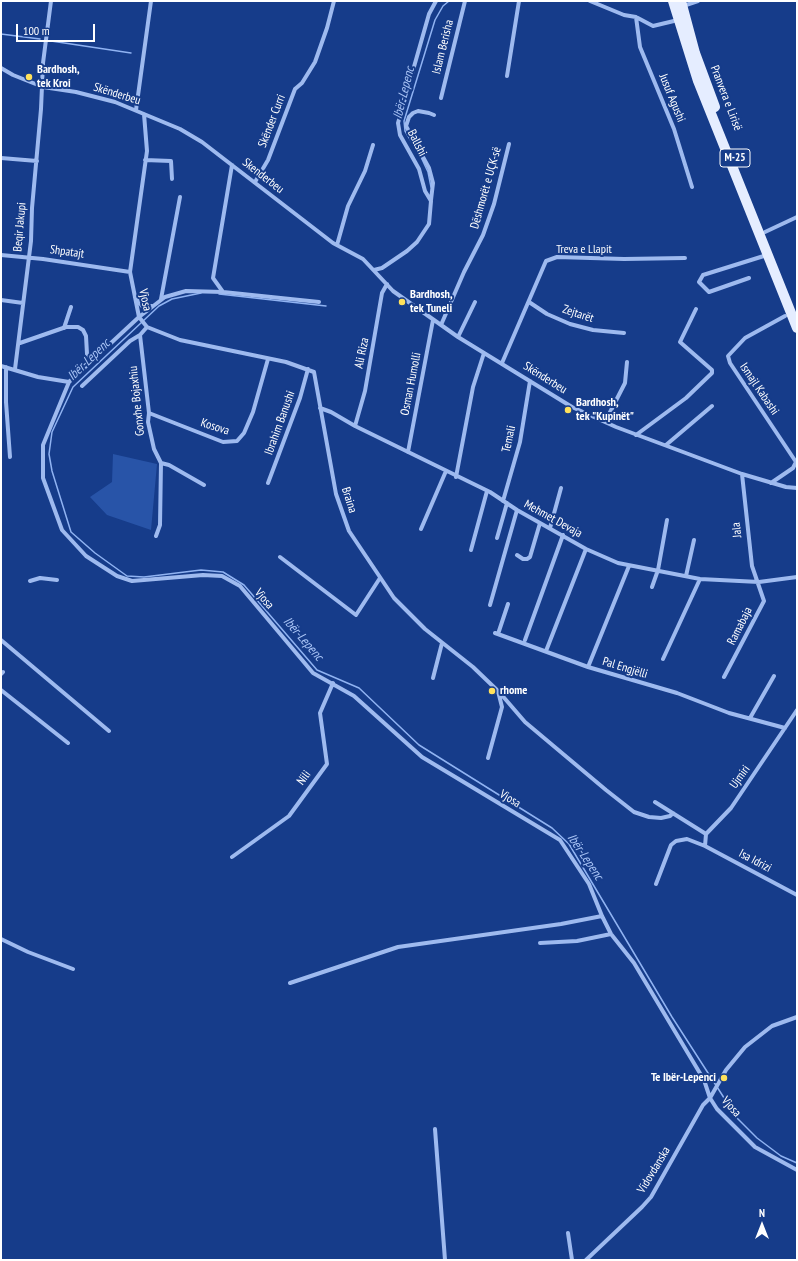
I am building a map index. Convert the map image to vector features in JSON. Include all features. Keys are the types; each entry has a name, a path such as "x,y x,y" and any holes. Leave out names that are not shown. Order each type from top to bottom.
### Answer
{"main road":[{"name":"Pranvera e Lirisë","path":"679,3 679,20 698,81 797,328"},
{"name":"Pranvera e Lirisë","path":"679,3 695,53 797,313"}],"street":[{"name":"Beqir Jakupi","path":"15,370 20,343 27,258 31,241 32,208 43,87 43,63 51,1"},
{"path":"136,110 151,1"},
{"name":"Skënder Curri","path":"255,182 268,160 295,89 302,83 315,62 327,28 334,1"},
{"name":"Ballshi","path":"375,271 382,268 417,242 429,224 431,201 425,191 417,164 400,134 398,123 429,14 436,1"},
{"name":"Islam Berisha","path":"441,98 465,1"},
{"path":"507,76 519,1"},
{"path":"590,1 636,17 653,26 679,20"},
{"path":"679,3 698,1"},
{"name":"Jusuf Agushi","path":"636,17 640,47 674,129 692,187"},
{"name":"Skënderbeu","path":"1,68 13,75 43,87 76,92 136,110 180,129"},
{"path":"431,201 433,183 429,168 406,126 409,117 418,111 434,115"},
{"name":"Vjosa","path":"144,114 147,151 130,272 139,317 69,382 43,445 43,478 64,532 86,556 117,576 132,582 203,575 222,576 240,586 313,673 354,696 422,757 560,840 589,884 611,934 634,963 704,1080 710,1098 717,1108 755,1147 797,1170"},
{"name":"Skenderbeu","path":"180,129 202,142 333,243"},
{"name":"Dëshmorët e UÇK-së","path":"441,325 464,272 483,235 494,204 509,144"},
{"path":"337,245 348,206 365,171 374,145"},
{"path":"1,158 37,161"},
{"path":"145,160 171,161 172,179"},
{"path":"224,292 213,278 232,165"},
{"path":"160,301 163,295 180,197"},
{"path":"765,232 797,217"},
{"name":"Skënderbeu","path":"333,243 363,259 393,292 433,320 572,407 636,435 666,444 742,474 771,483 797,488"},
{"name":"Shpatajt","path":"1,255 130,272"},
{"path":"749,278 709,292 699,282 703,275 768,255"},
{"name":"Treva e Llapit","path":"502,363 546,261 557,257 624,260 685,258"},
{"name":"Ali Riza","path":"355,426 365,391 382,293 386,283"},
{"path":"308,369 286,362 180,340 146,326 139,317 165,297 186,291 224,292 319,302"},
{"path":"134,296 142,306 153,306"},
{"path":"1,300 23,303"},
{"path":"458,337 475,302"},
{"name":"Zejtarët","path":"529,302 547,314 570,324 593,330 624,333"},
{"path":"64,328 71,307"},
{"path":"636,435 686,398 712,373 712,370 680,342 696,309"},
{"name":"Ismajl Kabashi","path":"771,483 793,468 796,462 730,363 728,356 746,338 785,316"},
{"name":"Osman Humolli","path":"408,452 433,320"},
{"name":"Gonxhe Bojaxhiu","path":"82,386 120,349 140,335 146,326"},
{"path":"20,343 64,328 82,328 86,336 87,354 93,360"},
{"name":"Gonxhe Bojaxhiu","path":"140,335 149,413 150,438 161,463 160,524 156,536"},
{"path":"456,477 473,386 484,353"},
{"name":"Kosova","path":"149,413 223,442 237,441 244,433 253,412 268,359"},
{"path":"605,422 625,383 627,362"},
{"path":"1,366 38,377 69,382"},
{"path":"6,367 6,402 10,457"},
{"name":"Braina","path":"308,369 314,372 316,376 320,408 336,494 349,531 394,598 425,629 473,667 498,691 525,722 634,812 649,817 661,818 670,816 673,813"},
{"name":"Ibrahim Banushi","path":"268,483 298,405 308,369"},
{"name":"Temali","path":"497,538 520,442 530,381"},
{"path":"666,444 712,406"},
{"name":"Mehmet Devaja","path":"320,408 331,412 355,426 487,491 517,510 586,549 608,559 629,566 658,570 700,579 758,582 797,577"},
{"path":"161,463 169,465 204,485"},
{"path":"420,529 446,471"},
{"name":"Jala","path":"742,474 752,566 758,582"},
{"path":"550,528 561,488"},
{"path":"471,550 487,491"},
{"path":"490,605 517,510"},
{"path":"652,587 658,570 667,520"},
{"path":"517,556 528,559 530,557 540,523"},
{"path":"525,640 562,535"},
{"path":"686,576 694,540"},
{"path":"546,652 586,549"},
{"path":"280,557 356,615 380,578"},
{"path":"588,667 629,566"},
{"path":"30,581 40,578 57,580"},
{"path":"663,658 700,579"},
{"name":"Ramabaja","path":"724,677 764,601 758,582"},
{"name":"Pal Engjëlli","path":"508,604 496,633 588,667 677,693 729,713 785,728"},
{"path":"1,640 109,731"},
{"path":"433,678 442,643"},
{"path":"750,718 774,676"},
{"name":"Nili","path":"232,857 289,816 327,764 320,713 333,683"},
{"path":"1,690 68,743"},
{"path":"488,758 502,707 498,691"},
{"path":"785,728 797,710"},
{"name":"Ujmiri","path":"706,834 731,808 785,728"},
{"path":"655,802 706,834 705,846 687,839 676,841 671,845 656,884"},
{"name":"Isa Idrizi","path":"705,846 797,895"},
{"path":"290,983 398,947 561,924 602,916"},
{"path":"540,943 577,941 611,934"},
{"path":"1,939 28,952 73,969"},
{"name":"Vidovdanska","path":"586,1260 651,1197 703,1105 710,1098 726,1070 754,1039 772,1026 797,1017"},
{"path":"435,1129 445,1260"},
{"path":"568,1232 572,1260"}],"shaded area":[{"path":"113,454 157,464 151,530 107,515 90,497 112,482"}],"waterway":[{"name":"Ibër-Lepenc","path":"419,154 405,131 404,121 435,20 443,6 449,1"},
{"path":"1,34 40,39"},
{"path":"51,41 131,53"},
{"name":"Ibër-Lepenc","path":"421,157 428,172 431,187"},
{"name":"Ibër-Lepenc","path":"201,293 172,299 159,306 73,387 52,432 49,454 52,471 71,532 95,553 127,576 144,577 201,570 223,572 244,585 317,670 359,688 419,745 552,828 569,844 672,1017 737,1118 757,1138 781,1156 797,1163"},
{"name":"Ibër-Lepenc","path":"219,294 326,306"}],"place":[{"name":"Bardhosh, tek Kroi","path":"29,77"},
{"name":"Bardhosh, tek Tuneli","path":"402,302"},
{"name":"Bardhosh, tek \"Kupinët\"","path":"568,410"},
{"name":"rhome","path":"492,691"},
{"name":"Te Ibër-Lepenci","path":"724,1078"}]}
